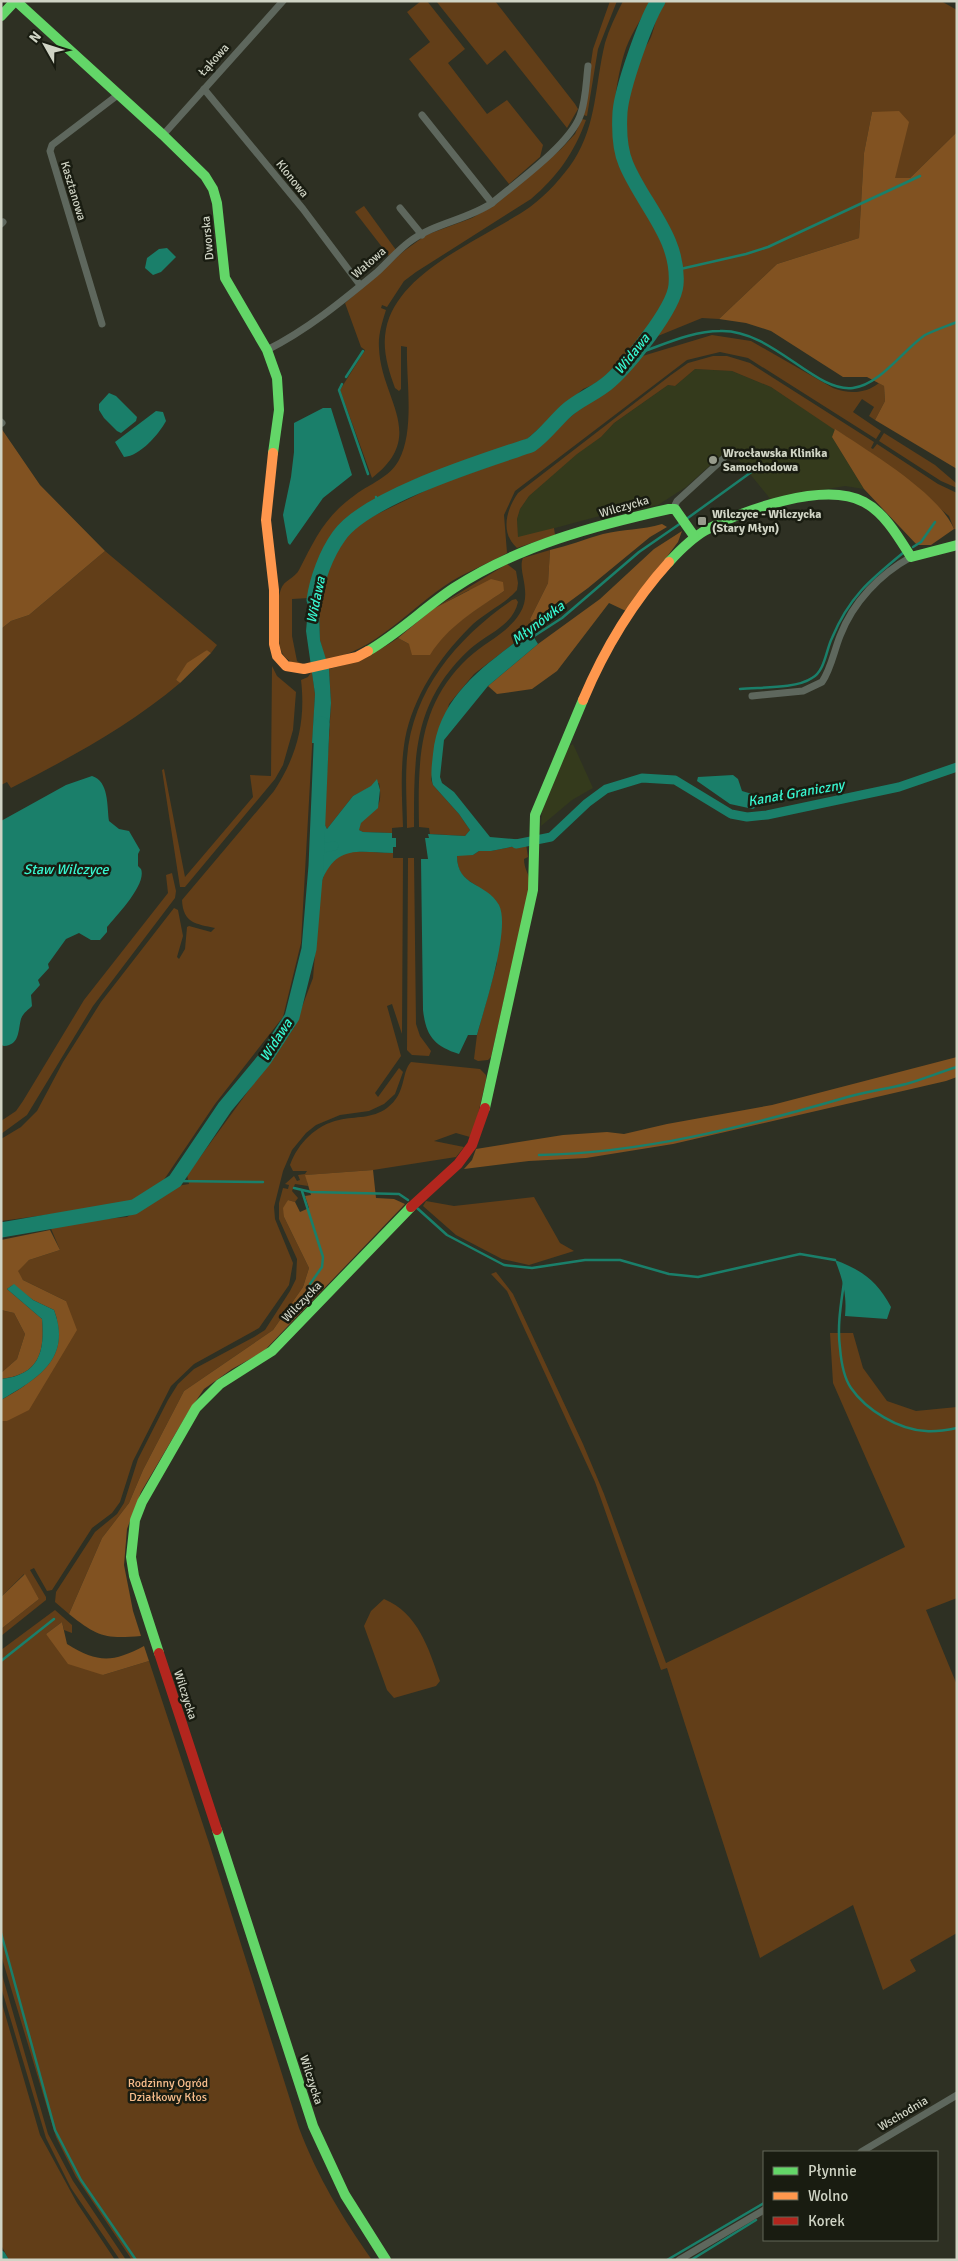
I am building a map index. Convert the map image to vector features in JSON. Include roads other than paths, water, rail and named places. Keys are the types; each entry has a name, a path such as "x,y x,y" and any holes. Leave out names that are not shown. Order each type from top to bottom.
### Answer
{"street":[{"path":"1,16 16,1"},
{"name":"Dworska","path":"16,1 163,135 205,176 213,189 218,203 225,278 266,350 275,370 279,395 278,425 267,494 266,520 274,590 275,651 286,666 304,669"},
{"name":"Łąkowa","path":"163,135 283,1"},
{"name":"Wałowa","path":"266,350 298,334 360,285 410,241 475,213 492,203 563,141 580,116 588,66"},
{"name":"Klonowa","path":"204,89 303,210 360,285"},
{"name":"Kasztanowa","path":"102,324 50,151 52,145 118,94"},
{"path":"422,115 492,203"},
{"path":"400,208 422,235"},
{"path":"724,458 676,501 676,511 691,532 796,498 836,495 851,496 875,510 911,557"},
{"name":"Wilczycka","path":"304,669 357,657 373,649 389,639 454,588 514,556 547,543 626,518 676,511"},
{"name":"Wilczycka","path":"386,2260 365,2232 350,2206 313,2126 134,1576 131,1557 135,1520 142,1502 196,1408 220,1384 272,1351 406,1212 458,1164 472,1145 479,1130 533,890 536,869 533,834 535,815 541,798 598,665 646,592 691,532"},
{"path":"752,696 803,691 822,682 830,667 841,634 856,605 876,582 911,557 957,545"},
{"name":"Wschodnia","path":"863,2151 957,2095"},
{"path":"679,2260 763,2211"}],"water":[{"path":"167,248 176,257 161,272 153,275 145,268 147,258 159,249"},
{"path":"109,393 116,396 137,417 136,421 121,433 104,418 99,410 99,404"},
{"path":"323,408 331,408 352,475 323,498 290,545 283,515 294,452 294,423"},
{"path":"156,411 163,412 166,421 163,426 142,449 130,456 124,457 115,442"},
{"path":"324,580 319,610 320,640 329,669 331,703 328,744 312,743 315,694 306,631 309,598 314,581"},
{"path":"530,631 538,644 488,686 444,740 440,777 442,783 454,792 490,837 526,840 526,844 491,851 479,851 473,855 457,856 458,866 462,874 493,898 499,905 502,916 502,931 495,969 477,1035 468,1035 459,1054 443,1047 433,1039 426,1027 423,1010 421,859 428,859 425,838 429,838 428,834 465,836 470,830 459,814 433,785 431,773 433,754 437,733 444,714 455,698 482,669"},
{"path":"733,775 738,779 742,791 752,794 756,807 753,809 730,804 697,781 698,777"},
{"name":"Staw Wilczyce","path":"92,776 102,783 104,788 109,821 119,829 129,831 140,850 138,866 141,869 142,875 140,883 124,907 107,927 107,932 100,940 91,940 79,933 66,939 48,964 49,968 38,980 40,985 31,995 32,1006 24,1013 21,1019 16,1040 4,1046 1,1045 1,821 66,785"},
{"path":"377,779 380,790 378,808 361,823 359,830 363,832 392,833 392,838 396,838 396,847 393,847 393,853 358,852 341,856 327,870 321,883 324,823 327,829 353,796 371,786"},
{"path":"835,1260 861,1272 874,1283 891,1307 887,1319 845,1316 844,1288"},
{"path":"14,1284 33,1300 54,1310 59,1341 49,1365 39,1375 1,1400 1,1379 24,1373 31,1367 37,1360 42,1342 42,1319 7,1289"}],"waterway":[{"name":"Widawa","path":"314,600 317,584 326,559 339,536 353,522 399,494 531,445 571,407 605,385 618,373 659,322 673,295 676,285 676,268 672,252 659,222 626,164 622,152 620,132 620,112 629,72 658,1"},
{"path":"676,270 768,247 920,176"},
{"path":"633,355 698,333 720,331 739,333 775,349 824,381 839,387 853,388 873,381 925,335 957,322"},
{"path":"346,377 363,351"},
{"path":"342,384 339,390 368,474"},
{"name":"Młynówka","path":"685,520 761,465"},
{"path":"376,497 380,506"},
{"path":"913,547 921,542 935,522"},
{"name":"Młynówka","path":"531,638 562,618 639,552 681,523"},
{"path":"740,689 797,684 805,682 816,675 820,670 839,624 853,600 880,572 903,553"},
{"name":"Widawa","path":"1,1230 134,1207 175,1181 225,1107 264,1060 292,1017 309,949 316,866 322,724"},
{"name":"Kanał Graniczny","path":"516,844 551,837 587,803 606,789 642,778 675,780 731,814 747,817 767,815 899,787 957,767"},
{"name":"Kanał Graniczny","path":"317,849 324,842"},
{"name":"Kanał Graniczny","path":"317,849 334,846"},
{"path":"539,1155 616,1149 693,1137 906,1084 957,1067"},
{"path":"175,1181 263,1182"},
{"path":"294,1188 311,1192 399,1194 408,1200"},
{"path":"302,1191 323,1257 322,1267 310,1284"},
{"path":"417,1208 447,1235 504,1265 532,1268 585,1260 620,1260 669,1274 698,1277 800,1254 835,1260"},
{"path":"844,1282 839,1332 841,1358 846,1379 857,1396 874,1411 905,1427 930,1431 957,1428"},
{"path":"1,1661 54,1619"},
{"path":"1,1933 55,2130 81,2180 136,2260"},
{"path":"667,2260 763,2204"},
{"path":"691,2260 756,2220"},
{"path":"1,2255 4,2260"}],"place":[{"name":"Wrocławska Klinika Samochodowa","path":"713,460"},
{"name":"Wilczyce - Wilczycka (Stary Młyn)","path":"702,521"}],"park label":[{"name":"Rodzinny Ogród Działkowy Kłos","path":"168,2090"}]}
